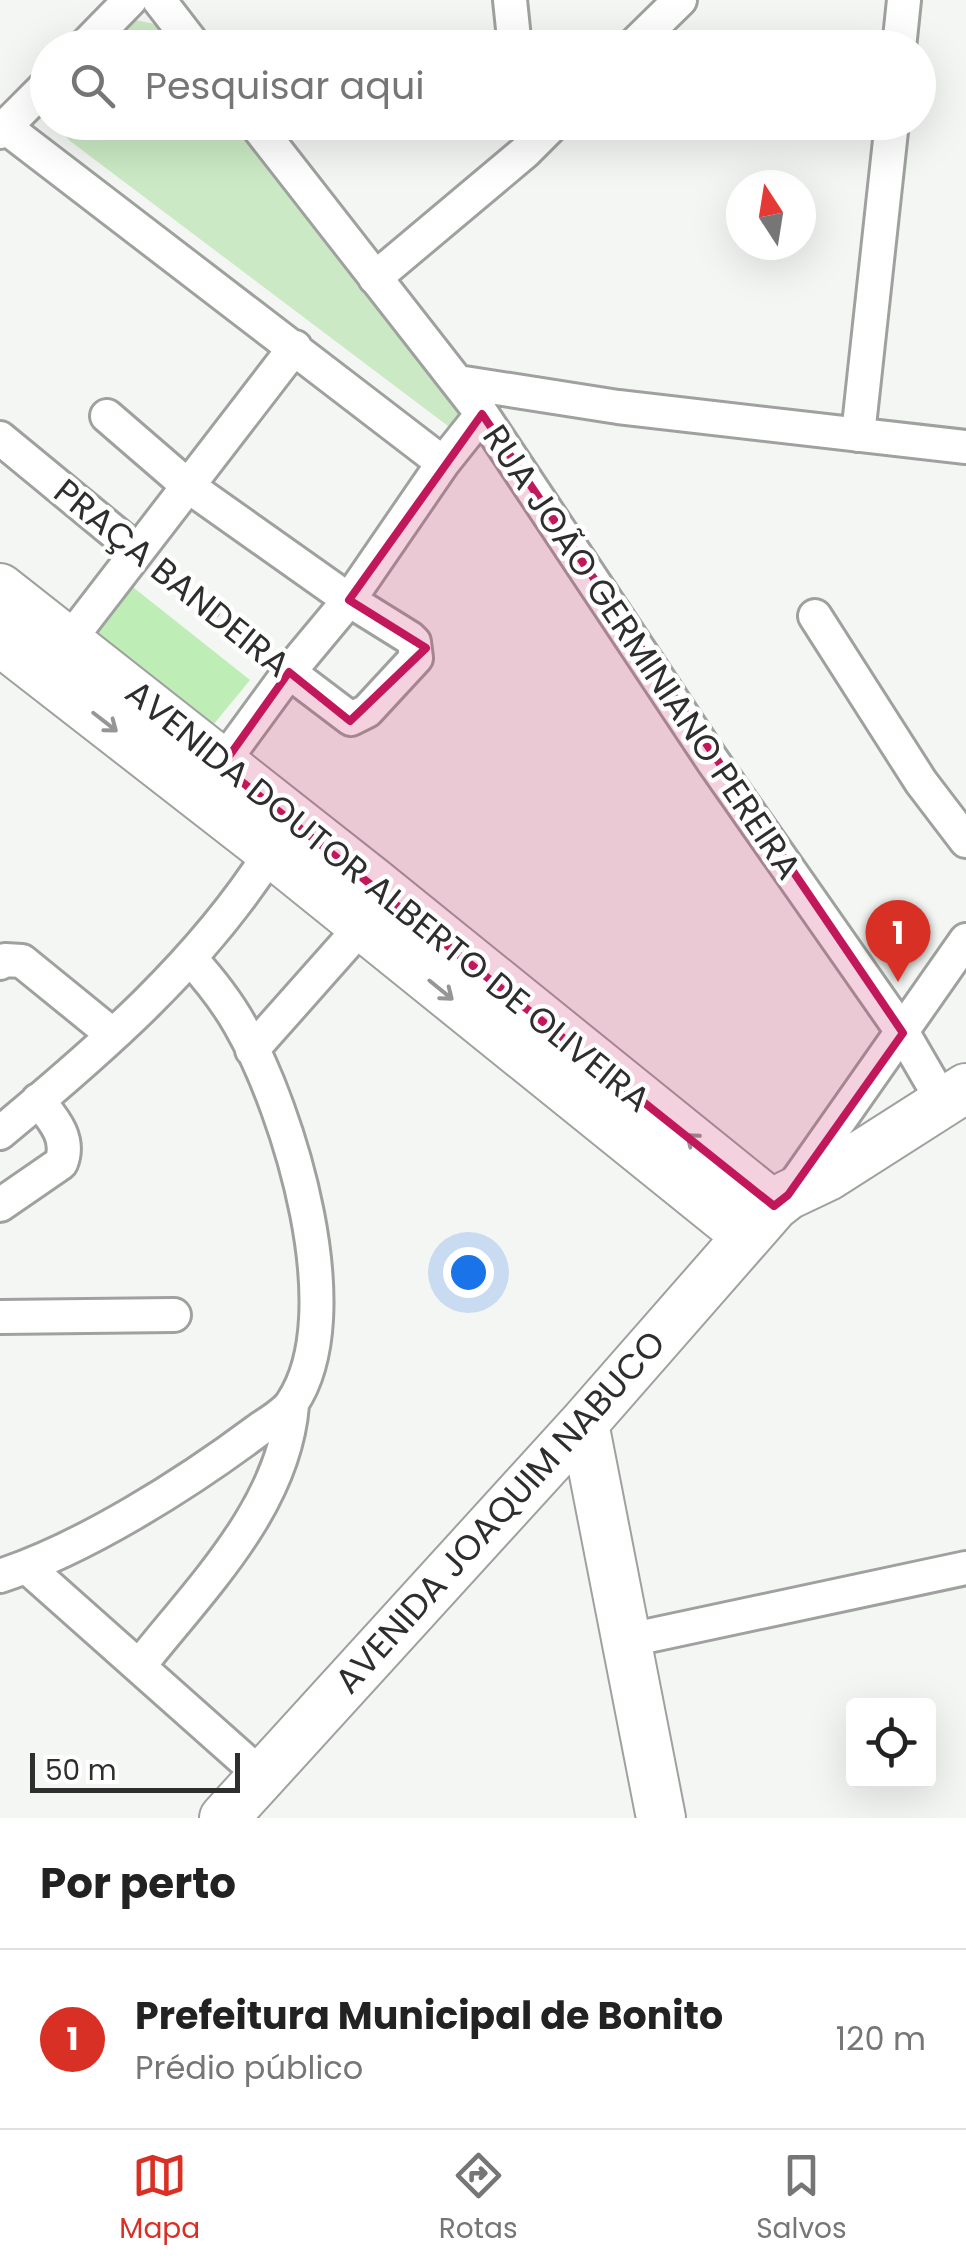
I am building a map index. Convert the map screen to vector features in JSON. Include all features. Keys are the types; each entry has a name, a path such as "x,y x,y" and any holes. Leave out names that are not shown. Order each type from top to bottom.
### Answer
{"street":[{"path":"101,30 130,0"},
{"path":"159,0 182,30"},
{"path":"510,0 513,30"},
{"path":"649,30 680,0"},
{"path":"902,30 904,0"},
{"path":"30,102 2,130 295,346 444,463"},
{"name":"RUA JOÃO GERMINIANO PEREIRA","path":"268,140 482,414 712,760 902,1033 954,1095"},
{"path":"374,278 520,140"},
{"path":"858,435 890,140"},
{"path":"56,657 295,346"},
{"path":"458,382 618,407 966,446"},
{"path":"210,780 289,672 348,600 482,414"},
{"path":"107,416 188,486 348,600"},
{"name":"PRAÇA BANDEIRA","path":"0,438 136,550"},
{"name":"AVENIDA DOUTOR ALBERTO DE OLIVEIRA","path":"0,588 56,657 382,924 769,1212"},
{"name":"PRAÇA BANDEIRA","path":"289,672 351,719 368,712 416,658 410,638 348,600"},
{"path":"815,616 921,782 966,841"},
{"name":"AVENIDA DOUTOR ALBERTO DE OLIVEIRA","path":"0,641 56,657"},
{"name":"AVENIDA DOUTOR ALBERTO DE OLIVEIRA","path":"210,780 271,852 382,924"},
{"path":"0,1134 113,1035 190,958 240,900 271,852"},
{"path":"252,1050 382,924"},
{"path":"769,1212 966,940"},
{"path":"140,1666 231,1550 268,1491 282,1458 292,1405 314,1343 316,1278 306,1209 290,1149 240,1024 212,982 190,958"},
{"path":"0,963 22,961 113,1035"},
{"path":"769,1212 954,1095"},
{"path":"0,1204 61,1163 65,1154 60,1129 38,1100"},
{"name":"AVENIDA JOAQUIM NABUCO","path":"224,1818 584,1424 769,1212"},
{"path":"0,1317 174,1315"},
{"path":"261,1775 140,1666 13,1572 110,1524 216,1462 292,1405"},
{"path":"584,1424 661,1818"},
{"path":"628,1640 966,1568"}],"path":[{"name":"PRAÇA BANDEIRA","path":"136,550 289,672"}],"highlighted area":[{"path":"482,414 903,1033 788,1195 774,1206 222,766 289,672 350,721 426,648 349,600"}],"green space":[{"path":"135,20 155,24 160,30 126,30"},
{"path":"249,140 467,409 465,426 448,426 70,141"}],"building":[{"path":"129,584 250,680 204,736 84,640"}],"place":[{"name":"Prefeitura Municipal de Bonito","path":"898,982"}]}
